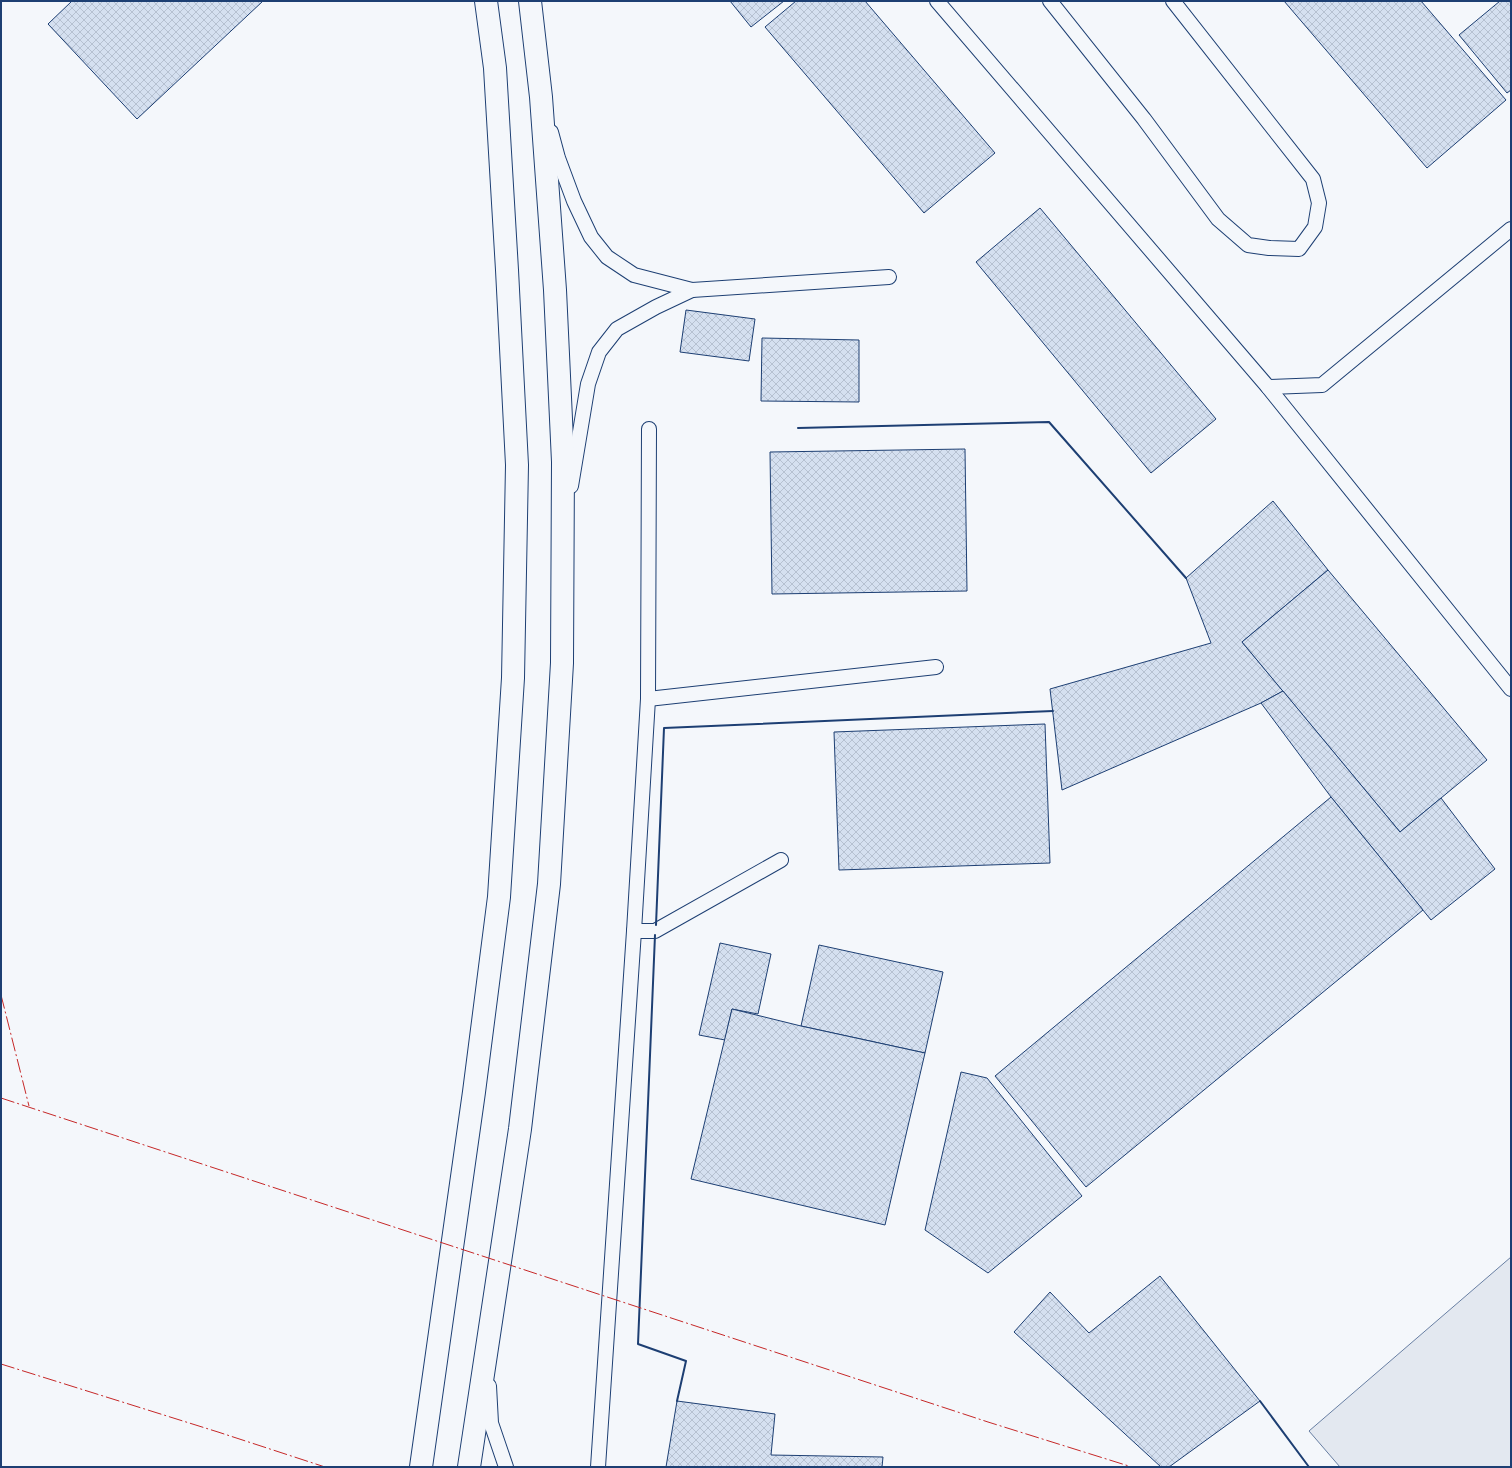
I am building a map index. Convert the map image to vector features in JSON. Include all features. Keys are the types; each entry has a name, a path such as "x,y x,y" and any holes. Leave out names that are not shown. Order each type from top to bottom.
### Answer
{"main road":[{"path":"420,1467 474,1092 499,897 513,678 516,465 495,68 486,1"},
{"path":"469,1467 520,1129 549,884 562,663 563,462 554,290 541,96 530,1"}],"lane":[{"path":"937,1 1268,387 1511,689"},
{"path":"1050,1 1144,119 1218,219 1248,245 1269,248 1299,248 1315,227 1319,203 1313,179 1173,1"},
{"path":"541,96 558,158 574,201 591,237 607,257 634,274 692,290 889,277"},
{"path":"1268,387 1322,385 1511,228"},
{"path":"563,531 588,384 599,352 617,329 656,307 692,290"},
{"path":"598,1467 648,699 649,429"},
{"path":"648,699 936,666"},
{"path":"634,931 656,931 781,860"},
{"path":"487,1353 491,1424 506,1467"}],"shaded area":[{"path":"1511,1257 1511,1467 1340,1467 1309,1431"}],"building":[{"path":"72,1 263,1 137,119 48,24"},
{"path":"730,1 784,1 751,27"},
{"path":"796,1 865,1 995,153 924,213 765,27"},
{"path":"1284,1 1421,1 1506,100 1427,168"},
{"path":"1500,1 1511,1 1511,90 1507,93 1459,35"},
{"path":"1040,208 1216,419 1151,473 976,262"},
{"path":"686,310 755,319 749,361 680,352"},
{"path":"762,338 859,340 859,402 761,401"},
{"path":"965,449 967,591 772,594 770,452"},
{"path":"1273,501 1328,570 1242,642 1283,691 1261,703 1062,790 1050,689 1211,643 1186,578"},
{"path":"1328,570 1487,760 1400,832 1242,642"},
{"path":"1283,691 1400,832 1441,798 1495,869 1431,920 1331,797 1261,703"},
{"path":"1045,724 1050,863 839,870 834,732"},
{"path":"1331,797 1423,910 1086,1187 995,1076"},
{"path":"720,943 771,954 758,1014 732,1009 725,1040 699,1035"},
{"path":"819,945 943,972 925,1053 801,1026"},
{"path":"732,1009 801,1026 925,1053 885,1225 691,1179"},
{"path":"961,1072 987,1078 1082,1196 988,1273 925,1230"},
{"path":"1160,1276 1260,1401 1169,1467 1161,1467 1014,1332 1050,1292 1089,1333"},
{"path":"677,1401 775,1414 771,1455 883,1457 882,1467 666,1467"}],"wall":[{"path":"798,428 1049,422 1186,578"},
{"path":"656,925 664,728 1053,711"},
{"path":"655,935 638,1344 686,1361 677,1401"},
{"path":"1260,1401 1309,1467"}],"power":[{"path":"1,995 29,1106"},
{"path":"1,1098 988,1422 1132,1467"},
{"path":"1,1364 325,1467"}]}
